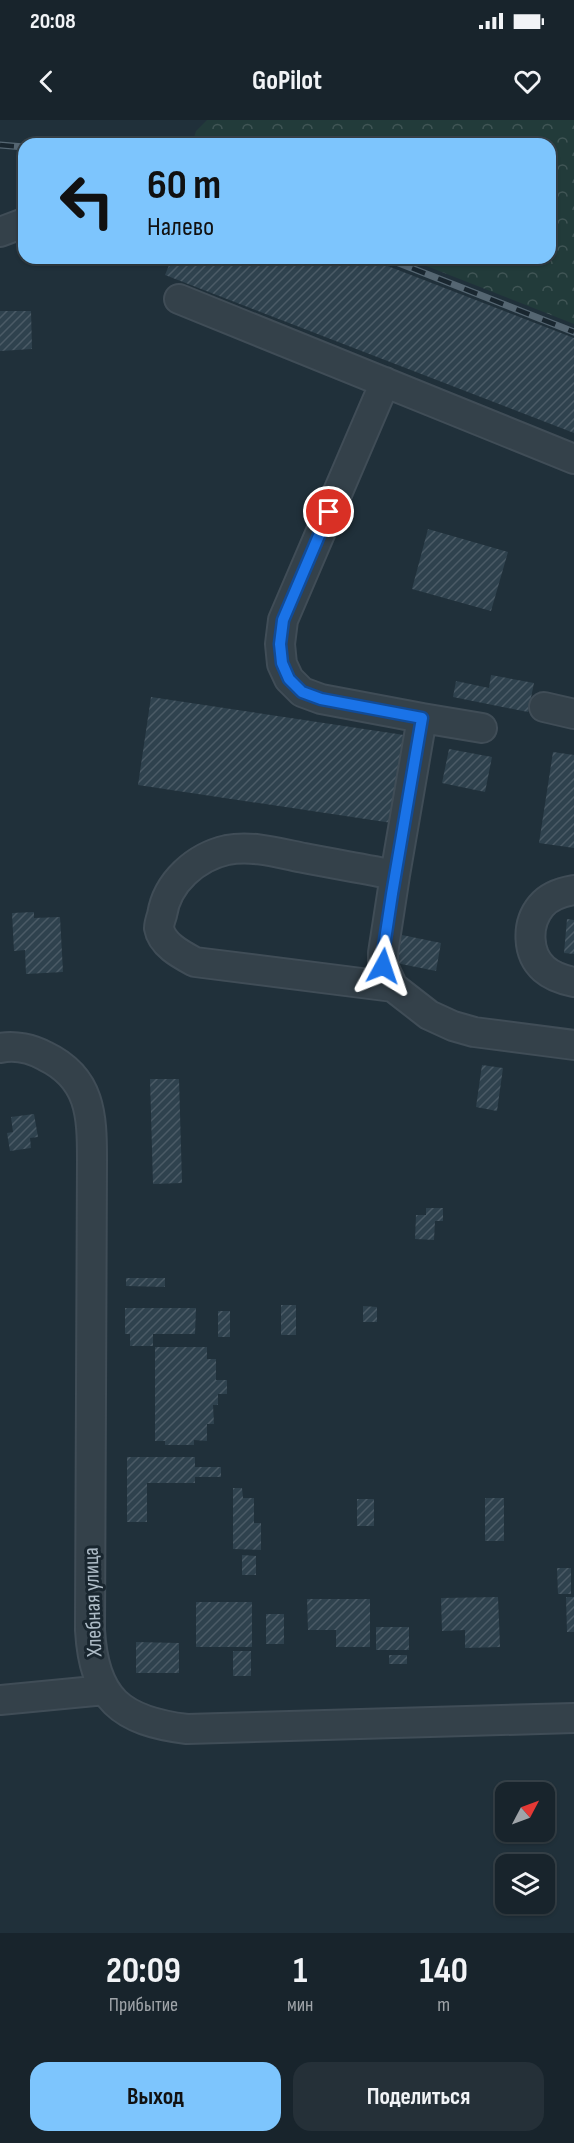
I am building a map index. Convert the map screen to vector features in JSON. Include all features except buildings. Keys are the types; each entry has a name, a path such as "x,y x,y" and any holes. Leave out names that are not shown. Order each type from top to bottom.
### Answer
{"street":[{"path":"0,232 18,225"},
{"path":"179,299 574,459"},
{"path":"385,382 283,620 280,644 282,663 289,679 302,692 321,699 482,728"},
{"path":"544,707 574,714"},
{"path":"422,718 395,875 383,966 393,987 429,1015 453,1026 474,1032 574,1045"},
{"path":"393,987 195,962 180,955 167,942 159,928 162,911 171,890 186,871 205,857 228,850 256,849 395,875"},
{"path":"574,890 561,893 541,905 534,919 531,933 531,949 535,959 545,970 559,978 574,982"},
{"name":"Хлебная улица","path":"0,1048 18,1047 36,1051 54,1060 70,1072 82,1086 92,1129 90,1630 91,1653 105,1690 121,1707 138,1719 159,1726 187,1729 574,1718"},
{"path":"0,1700 105,1690"}],"green space":[{"path":"207,120 574,120 574,324 421,264 556,264 556,138 194,138 196,131"}],"railway":[{"path":"0,145 18,146"},
{"path":"401,264 574,332"}],"route":[{"path":"329,512 283,620 280,644 282,663 289,679 302,692 321,699 422,718 392,894 383,966"}]}
